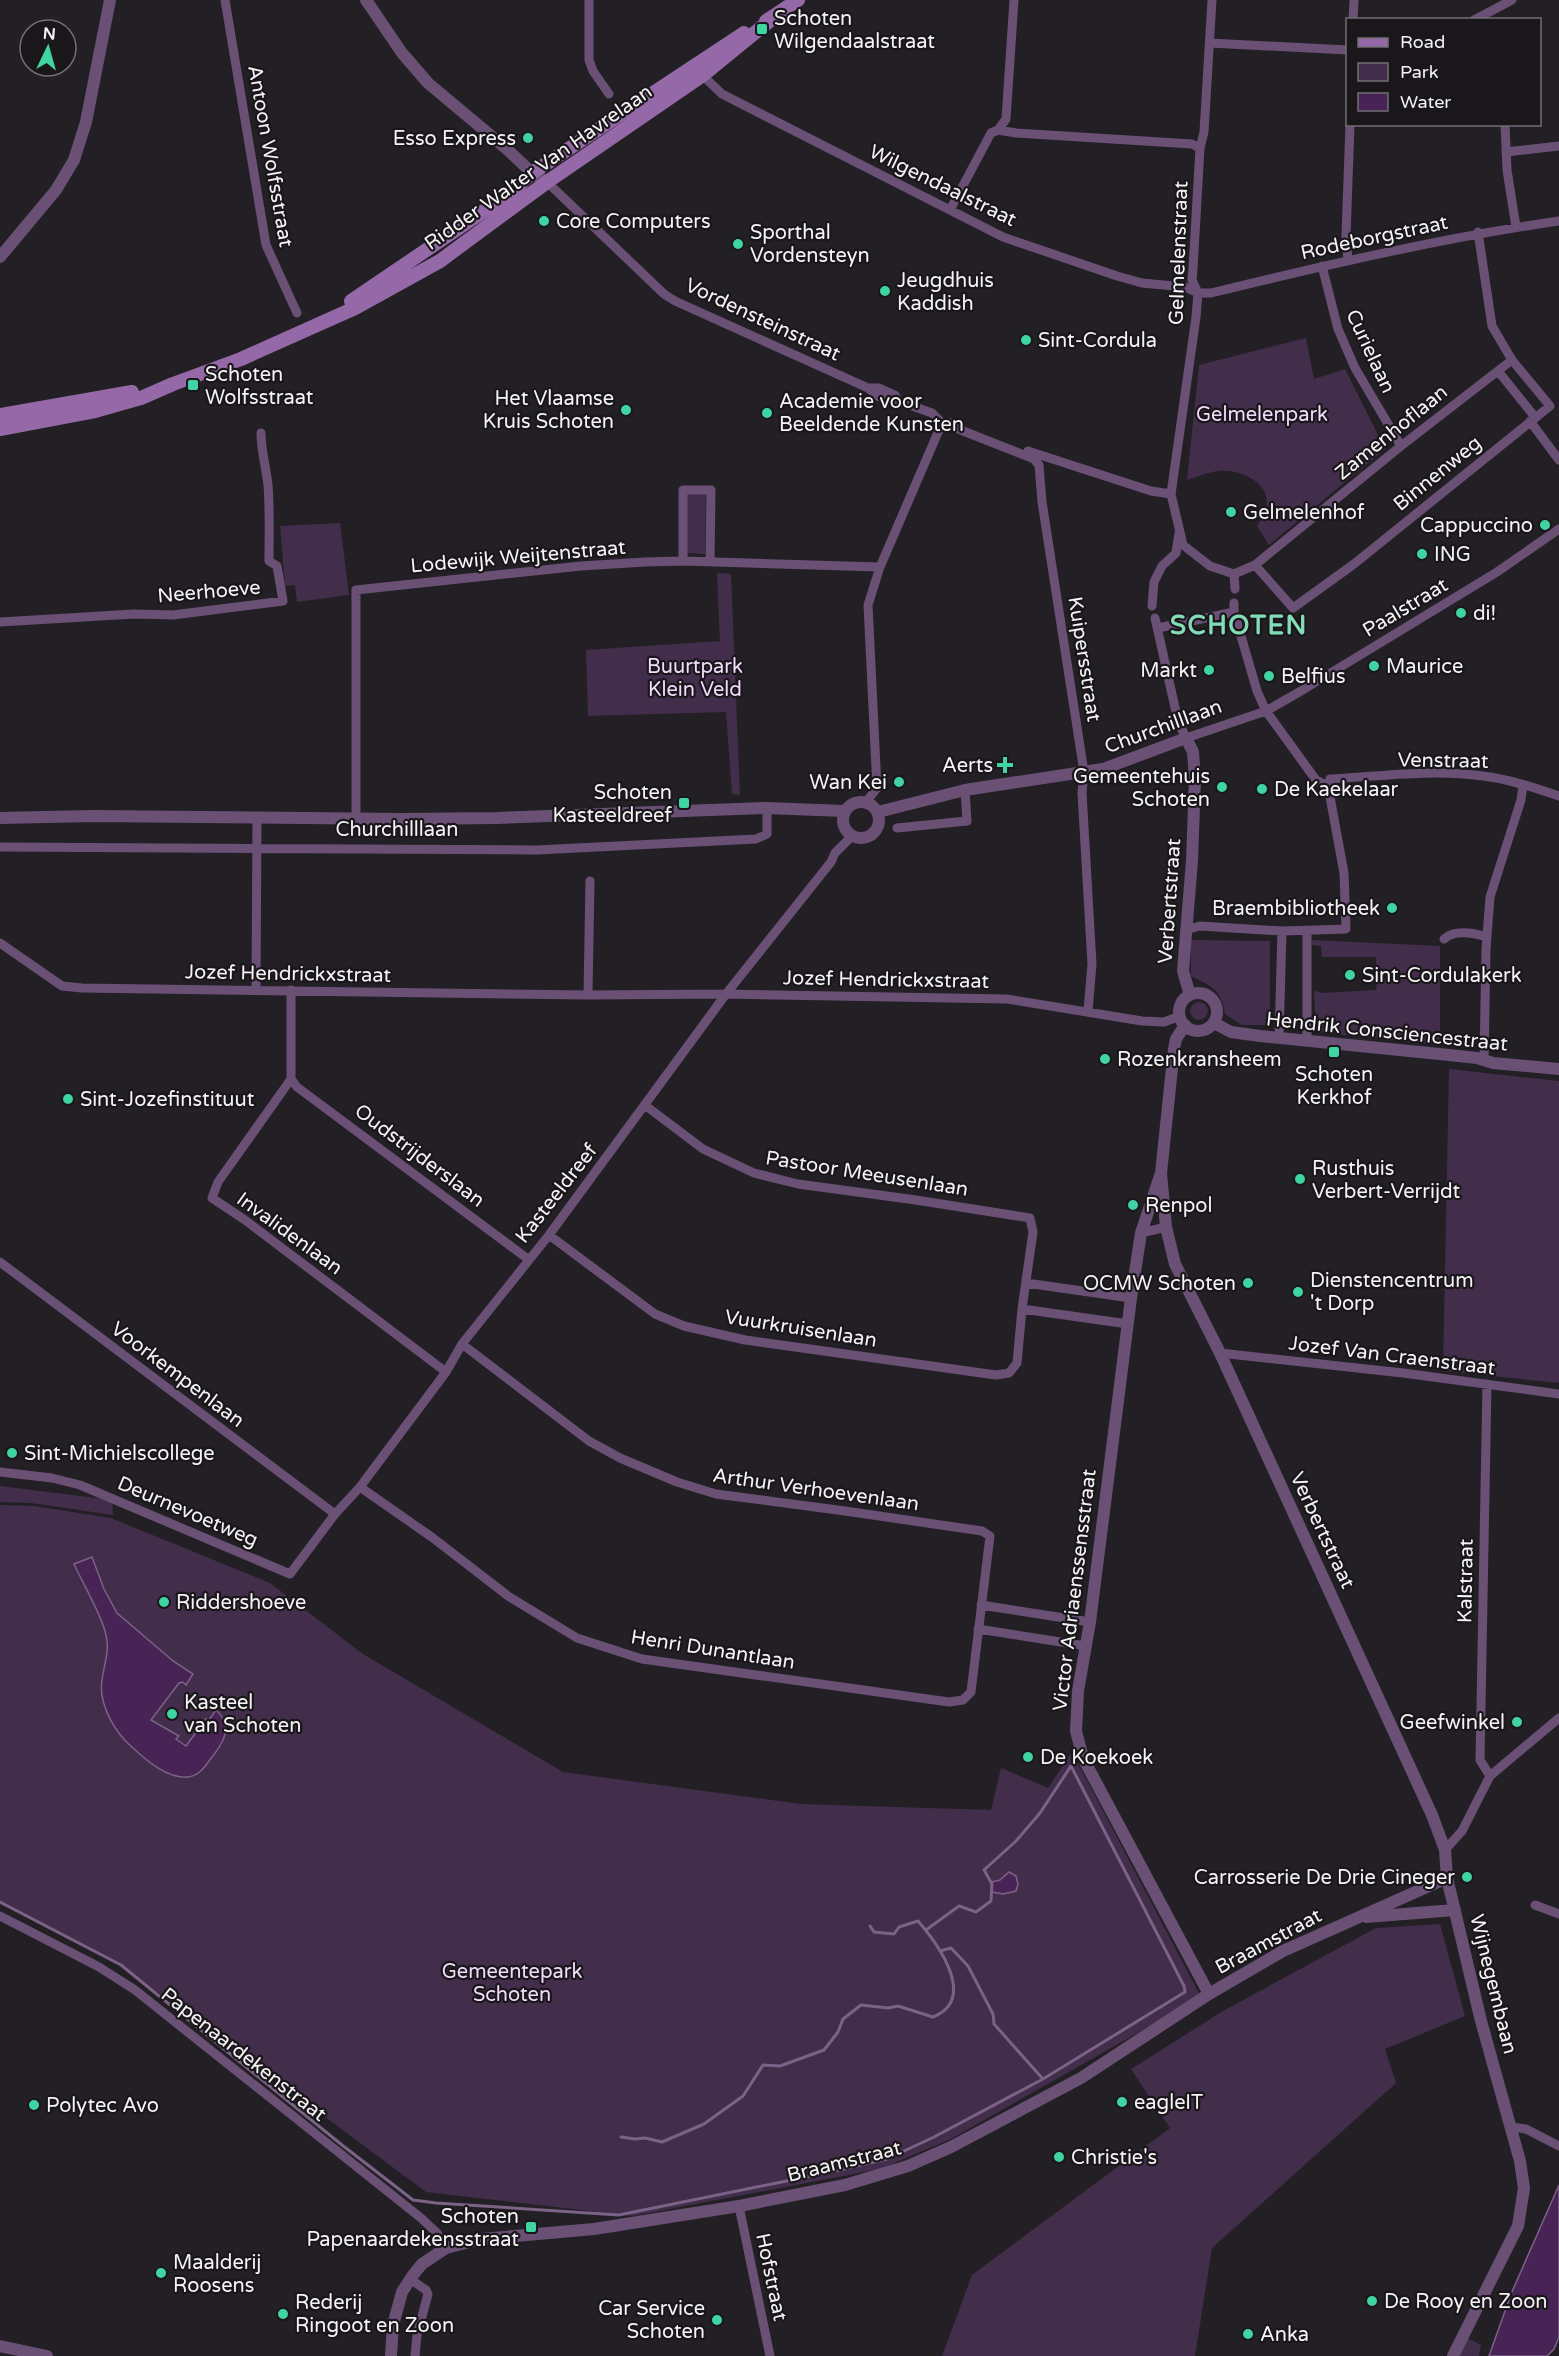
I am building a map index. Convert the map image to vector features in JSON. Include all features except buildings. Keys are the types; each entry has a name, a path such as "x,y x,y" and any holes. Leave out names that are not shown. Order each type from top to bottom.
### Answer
{"main road":[{"name":"Ridder Walter Van Havrelaan","path":"0,429 95,411 141,398 241,359 356,308 440,261 547,182 703,75 798,0"},
{"name":"Ridder Walter Van Havrelaan","path":"312,327 512,192 532,173 604,127 690,67 740,35 773,18"},
{"name":"Ridder Walter Van Havrelaan","path":"0,415 173,384"}],"street":[{"path":"0,257 56,190 74,160 84,130 110,0"},
{"name":"Antoon Wolfsstraat","path":"225,0 266,245 297,313"},
{"name":"Vordensteinstraat","path":"366,0 402,53 428,82 532,173 547,182 664,294 741,333 868,388 879,388 895,395 898,401 932,413 942,423 958,424 1038,454 1151,491 1171,494"},
{"path":"589,0 589,60 593,71 609,94"},
{"path":"998,130 1006,119 1014,0"},
{"name":"Gelmelenstraat","path":"1179,532 1171,494 1198,293 1192,280 1212,0"},
{"path":"1353,18 1354,0"},
{"path":"1478,18 1512,0"},
{"path":"1498,8 1499,18"},
{"path":"1210,43 1346,50"},
{"name":"Wilgendaalstraat","path":"690,67 703,75 722,94 1003,237 1142,283 1185,287 1198,293"},
{"path":"1348,261 1346,236 1350,126"},
{"path":"1505,126 1506,152 1516,227"},
{"path":"950,210 990,133 998,130 1192,144 1200,148"},
{"path":"1506,152 1559,146"},
{"name":"Rodeborgstraat","path":"1198,293 1211,293 1478,232 1559,220"},
{"path":"1478,232 1492,326 1512,360 1550,406 1533,419"},
{"name":"Curielaan","path":"1322,266 1338,329 1355,368 1401,446"},
{"name":"Zamenhoflaan","path":"1234,574 1255,565 1401,446 1512,360"},
{"path":"1498,370 1559,460"},
{"name":"Binnenweg","path":"1255,565 1293,608 1354,564 1533,419"},
{"name":"Kuipersstraat","path":"880,567 939,430 943,427 952,427 1034,459 1039,465 1042,502 1084,772 1082,793 1092,964 1088,1011"},
{"name":"Neerhoeve","path":"0,622 134,614 173,615 283,602 277,566 269,561 268,484 261,452 261,433"},
{"path":"683,561 683,490 711,490 710,562"},
{"name":"Paalstraat","path":"1266,711 1443,606 1559,529"},
{"path":"1179,532 1183,545 1197,557 1210,566 1234,574 1235,589"},
{"path":"1152,606 1154,582 1162,566 1176,553 1179,532"},
{"name":"Lodewijk Weijtenstraat","path":"356,819 356,590 581,566 683,561 880,567"},
{"path":"866,802 877,788 868,605 880,567"},
{"path":"1158,628 1234,608 1257,691 1266,711 1316,780 1328,786 1344,873 1346,929 1282,931 1200,926 1185,930"},
{"path":"1155,618 1178,721 1186,738"},
{"name":"Churchilllaan","path":"878,812 965,790 1103,769 1266,711"},
{"name":"Verbertstraat","path":"1186,738 1193,752 1195,778 1192,861 1183,971 1190,995 1181,1004 1183,1021 1174,1048 1161,1173 1166,1227 1175,1264 1220,1353 1432,1815 1445,1850"},
{"name":"Venstraat","path":"1328,786 1330,779 1438,773 1484,776 1559,796"},
{"path":"1484,1060 1490,897 1521,800 1523,785"},
{"path":"897,828 967,821 965,790"},
{"path":"866,802 878,812 879,825 876,831 865,838 852,836 844,828 844,811 854,803 866,802"},
{"name":"Churchilllaan","path":"0,847 537,850 756,839 767,834 767,808"},
{"name":"Churchilllaan","path":"0,818 93,816 497,818 767,808 844,811"},
{"path":"256,990 257,818"},
{"name":"Kasteeldreef","path":"290,1574 335,1514 360,1487 446,1372 462,1344 549,1235 646,1106 726,994 831,862 835,853 852,836"},
{"path":"588,995 590,880"},
{"path":"1279,1038 1282,931"},
{"path":"1307,931 1307,1041"},
{"path":"1444,939 1448,935 1466,933 1487,937"},
{"name":"Jozef Hendrickxstraat","path":"0,943 62,987 1007,999 1164,1022 1183,1021"},
{"path":"291,990 291,1079"},
{"path":"1183,1021 1197,1031 1214,1023 1217,1011 1213,1000 1202,993 1190,995"},
{"name":"Hendrik Consciencestraat","path":"1214,1023 1231,1032 1559,1069"},
{"name":"Oudstrijderslaan","path":"291,1079 297,1087 528,1259"},
{"name":"Invalidenlaan","path":"291,1079 218,1182 212,1198 245,1220 446,1372"},
{"name":"Pastoor Meeusenlaan","path":"646,1106 703,1149 754,1173 798,1184 1030,1218"},
{"name":"Verbertstraat","path":"1142,1233 1161,1173"},
{"name":"Vuurkruisenlaan","path":"549,1235 655,1314 684,1326 745,1340 996,1375 1009,1373 1017,1363 1033,1232 1030,1218"},
{"path":"1142,1233 1166,1227"},
{"name":"Victor Adriaenssensstraat","path":"1142,1233 1131,1298 1090,1622 1078,1691 1076,1731 1083,1758 1209,1994"},
{"name":"Voorkempenlaan","path":"0,1262 335,1514"},
{"path":"1026,1282 1131,1298"},
{"path":"1022,1309 1128,1324"},
{"name":"Arthur Verhoevenlaan","path":"462,1344 589,1442 677,1482 716,1494 982,1531 990,1536"},
{"name":"Jozef Van Craenstraat","path":"1220,1353 1559,1394"},
{"name":"Kalstraat","path":"1487,1384 1480,1760 1490,1776"},
{"name":"Deurnevoetweg","path":"0,1472 52,1478 80,1485 290,1574"},
{"name":"Henri Dunantlaan","path":"360,1487 434,1538 508,1596 577,1638 642,1659 949,1702 963,1700 971,1692 990,1536"},
{"path":"981,1605 1090,1622"},
{"path":"978,1629 1086,1646"},
{"path":"1445,1850 1462,1832 1490,1776 1559,1718"},
{"name":"Wijnegembaan","path":"1445,1850 1447,1878 1481,2021 1512,2127 1522,2173 1523,2202 1520,2218 1453,2356"},
{"name":"Braamstraat","path":"391,2356 396,2309 402,2292 422,2264 446,2248 481,2239 594,2229 739,2206 856,2182 928,2158 1081,2078 1209,1994 1282,1951 1356,1919 1393,1908 1447,1878"},
{"path":"1536,1905 1559,1914"},
{"name":"Braamstraat","path":"1393,1908 1455,1910"},
{"name":"Papenaardekenstraat","path":"0,1916 99,1966 135,1990 421,2218 437,2233 446,2248"},
{"path":"1512,2127 1526,2129 1559,2146"},
{"name":"Hofstraat","path":"739,2206 770,2356"},
{"path":"410,2279 428,2294 417,2335 415,2356"},
{"path":"0,2346 47,2356"}],"green space":[{"name":"Gelmelenpark","path":"1306,338 1314,379 1345,369 1385,449 1269,545 1257,526 1265,512 1267,500 1260,485 1245,475 1227,471 1207,473 1187,480 1199,365"},
{"path":"687,494 706,494 705,554 686,553"},
{"path":"340,523 349,595 297,602 295,585 285,586 280,526"},
{"name":"Buurtpark Klein Veld","path":"717,573 731,574 740,795 732,794 726,712 588,716 586,650 720,641"},
{"path":"1191,940 1270,941 1270,1025 1242,1025 1225,1014 1218,994 1205,983 1191,976"},
{"path":"1312,940 1440,946 1440,1045 1316,1032 1314,990 1321,993 1376,990 1377,980 1389,977 1388,970 1376,968 1376,957 1322,957 1321,946 1312,945"},
{"path":"1195,1002 1203,1002 1208,1007 1206,1018 1195,1020 1190,1015 1190,1007"},
{"path":"1449,1069 1559,1081 1559,1383 1443,1371"},
{"path":"0,1486 112,1500 113,1515 31,1503 0,1502"},
{"name":"Gemeentepark Schoten","path":"0,1505 34,1506 111,1518 270,1583 363,1654 563,1772 801,1804 991,1810 1001,1768 1048,1788 1072,1752 1201,1997 951,2139 880,2169 633,2216 426,2192 121,1965 0,1902"},
{"path":"1440,1924 1465,2016 1385,2049 1396,2083 1212,2248 1195,2356 942,2356 972,2275 1170,2128 1131,2069 1223,2011 1376,1928"},
{"path":"1468,2338 1481,2345 1479,2356 1459,2356"}],"water":[{"path":"92,1557 104,1589 117,1613 173,1661 193,1674 186,1685 183,1682 179,1683 151,1720 179,1736 176,1739 186,1746 206,1719 209,1720 216,1710 222,1716 226,1729 222,1742 205,1766 195,1775 180,1777 158,1768 126,1742 109,1717 101,1689 107,1652 106,1635 74,1564"},
{"path":"1009,1872 1016,1876 1018,1884 1016,1891 1003,1894 992,1892 991,1882 1000,1880"},
{"path":"1559,2185 1559,2337 1554,2349 1547,2356 1489,2356 1511,2294"}],"waterway":[{"path":"0,1902 121,1965 413,2200 619,2215 887,2159 934,2137 1043,2079 1185,1992 1184,1986 1071,1766 1040,1813 1016,1841 984,1870 992,1884 991,1901 976,1912 959,1906 926,1930"},
{"path":"621,2137 645,2138 662,2142 704,2124 743,2096 763,2065 780,2066 824,2050 838,2032 843,2019 861,2005 888,2008 898,2006 933,2017 946,2009 952,1998 953,1985 950,1971 935,1943 918,1921 899,1927 894,1934 874,1932 870,1926"},
{"path":"940,1951 951,1948 968,1966 993,2014 994,2024 1043,2079"}],"place":[{"name":"Schoten Wilgendaalstraat","path":"762,29"},
{"name":"Esso Express","path":"528,138"},
{"name":"Core Computers","path":"544,221"},
{"name":"Sporthal Vordensteyn","path":"738,244"},
{"name":"Jeugdhuis Kaddish","path":"885,291"},
{"name":"Sint-Cordula","path":"1026,340"},
{"name":"Schoten Wolfsstraat","path":"193,385"},
{"name":"Het Vlaamse Kruis Schoten","path":"626,410"},
{"name":"Academie voor Beeldende Kunsten","path":"767,413"},
{"name":"Gelmelenhof","path":"1231,512"},
{"name":"Cappuccino","path":"1545,525"},
{"name":"ING","path":"1422,554"},
{"name":"di!","path":"1461,613"},
{"name":"Maurice","path":"1374,666"},
{"name":"Markt","path":"1209,670"},
{"name":"Belfius","path":"1269,676"},
{"name":"Aerts","path":"1005,765"},
{"name":"Wan Kei","path":"899,782"},
{"name":"Gemeentehuis Schoten","path":"1222,787"},
{"name":"De Kaekelaar","path":"1262,789"},
{"name":"Schoten Kasteeldreef","path":"684,803"},
{"name":"Braembibliotheek","path":"1392,908"},
{"name":"Sint-Cordulakerk","path":"1350,975"},
{"name":"Schoten Kerkhof","path":"1334,1052"},
{"name":"Rozenkransheem","path":"1105,1059"},
{"name":"Sint-Jozefinstituut","path":"68,1099"},
{"name":"Rusthuis Verbert-Verrijdt","path":"1300,1179"},
{"name":"Renpol","path":"1133,1205"},
{"name":"OCMW Schoten","path":"1248,1283"},
{"name":"Dienstencentrum 't Dorp","path":"1298,1292"},
{"name":"Sint-Michielscollege","path":"12,1453"},
{"name":"Riddershoeve","path":"164,1602"},
{"name":"Kasteel van Schoten","path":"172,1714"},
{"name":"Geefwinkel","path":"1517,1722"},
{"name":"De Koekoek","path":"1028,1757"},
{"name":"Carrosserie De Drie Cineger","path":"1467,1877"},
{"name":"eagleIT","path":"1122,2102"},
{"name":"Polytec Avo","path":"34,2105"},
{"name":"Christie's","path":"1059,2157"},
{"name":"Schoten Papenaardekensstraat","path":"531,2227"},
{"name":"Maalderij Roosens","path":"161,2273"},
{"name":"De Rooy en Zoon","path":"1372,2301"},
{"name":"Rederij Ringoot en Zoon","path":"283,2314"},
{"name":"Car Service Schoten","path":"717,2320"},
{"name":"Anka","path":"1248,2334"}],"district":[{"name":"SCHOTEN","path":"1239,625"}]}
